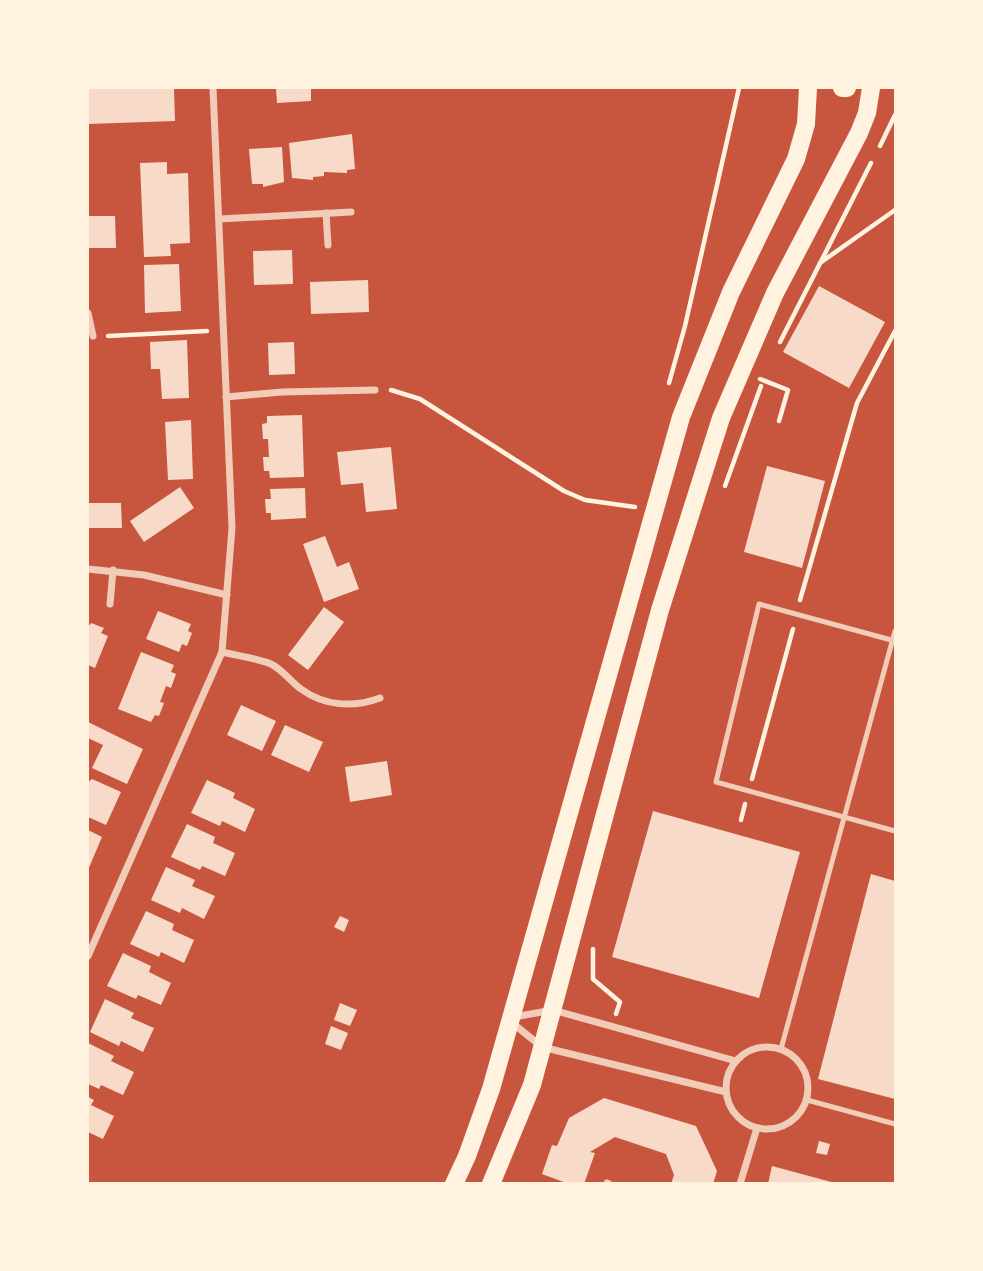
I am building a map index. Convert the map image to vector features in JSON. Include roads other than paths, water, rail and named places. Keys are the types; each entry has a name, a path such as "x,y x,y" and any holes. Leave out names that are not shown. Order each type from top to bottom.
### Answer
{"main road":[{"path":"454,1184 487,1100 681,417 731,292 796,159 806,124 808,88"},
{"path":"491,1184 518,1123 542,1047 660,610 721,418 775,293 859,132 867,113 871,88"}],"street":[{"path":"88,956 222,652 232,528 213,88"},
{"path":"220,219 351,212"},
{"path":"326,213 328,245"},
{"path":"88,313 93,336"},
{"path":"226,397 282,392 375,390"},
{"path":"88,569 113,570 227,595"},
{"path":"110,604 113,570"},
{"path":"222,652 270,664 301,689 321,699 343,705 363,704 380,698"},
{"path":"510,1020 553,1010 736,1061"},
{"path":"510,1020 542,1047 726,1092"},
{"path":"757,1048 781,1049 792,1055 807,1075 807,1100 793,1121 769,1130 757,1128 736,1115 726,1092 726,1081 736,1061 757,1048"},
{"path":"740,1184 757,1128"}],"lane":[{"path":"894,641 759,604 716,782 895,831"},
{"path":"781,1049 895,631"},
{"path":"807,1100 895,1124"}]}
